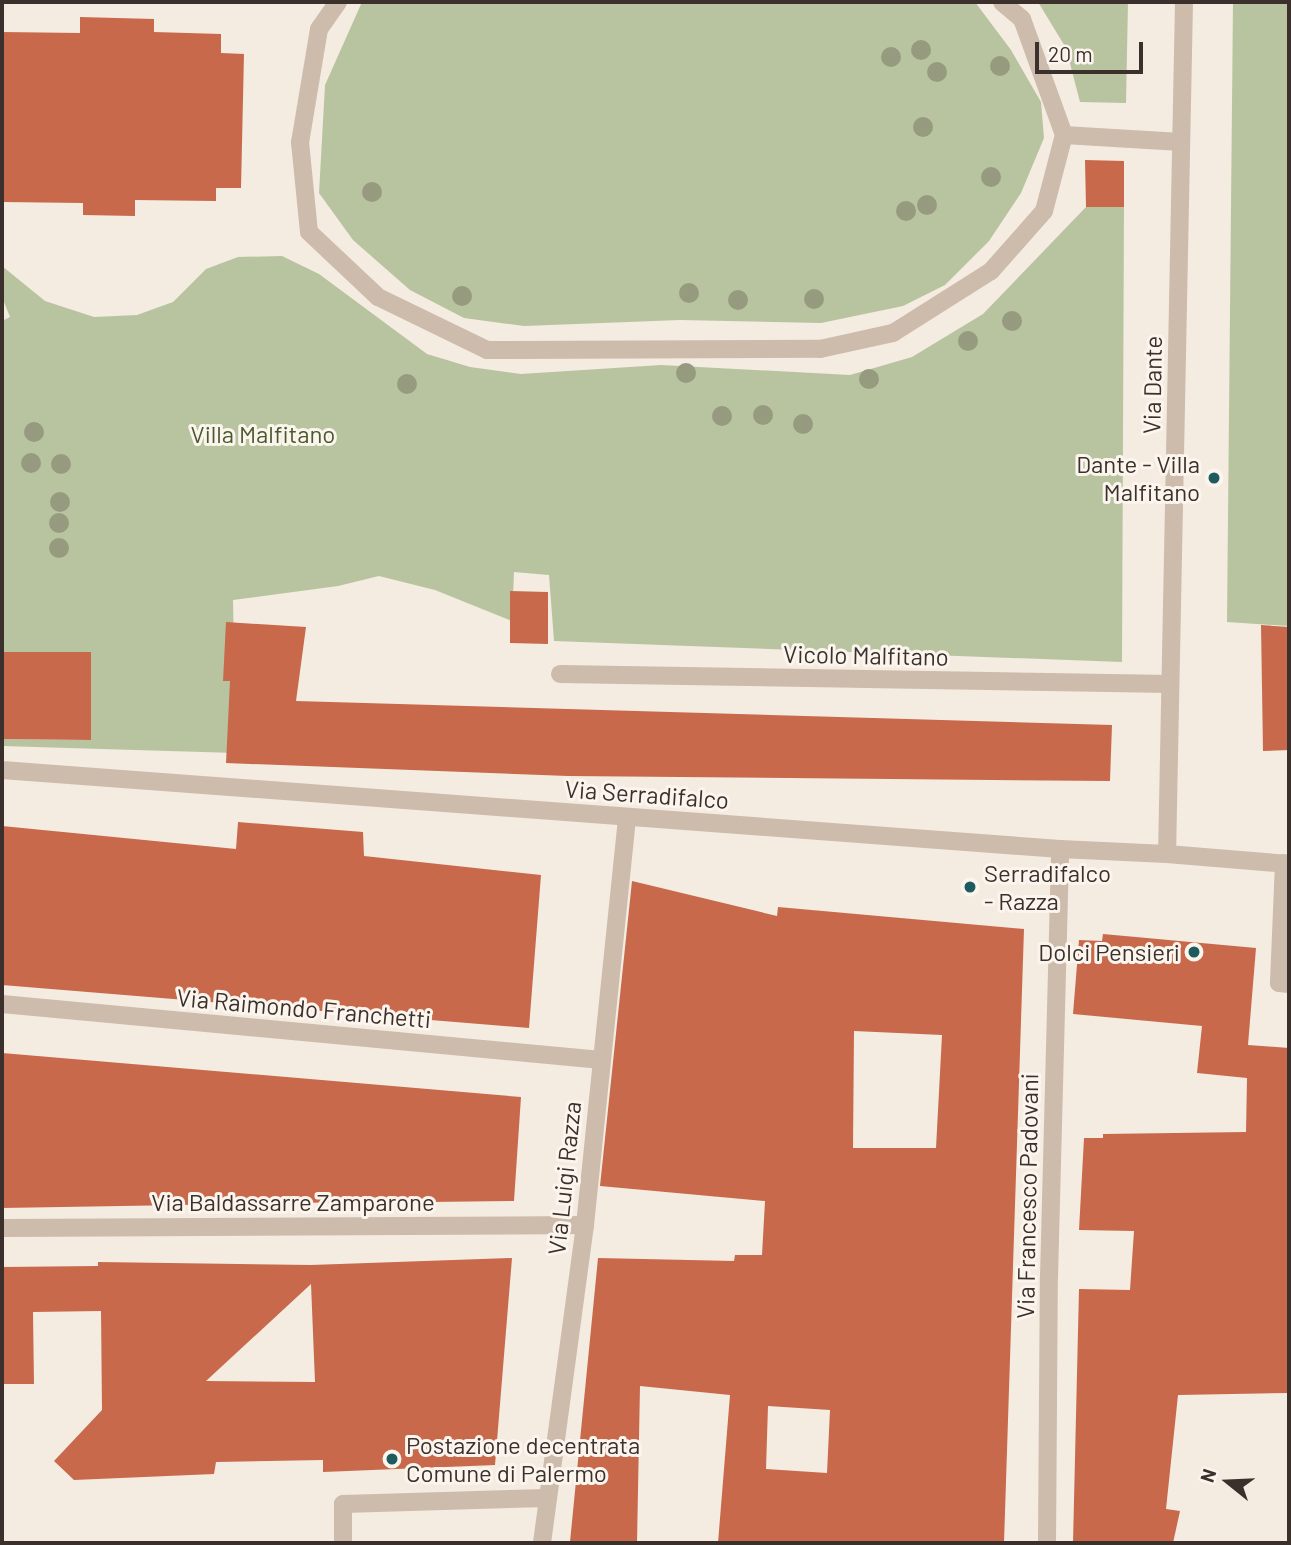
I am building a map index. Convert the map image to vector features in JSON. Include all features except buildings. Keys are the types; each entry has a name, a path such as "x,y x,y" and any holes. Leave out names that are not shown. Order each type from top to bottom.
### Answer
{"street":[{"path":"338,2 319,29 300,142 309,232 378,297 487,350 820,349 893,333 991,271 1044,211 1064,135 1022,19 1002,2"},
{"name":"Via Dante","path":"1167,854 1184,2"},
{"path":"1064,135 1181,142"},
{"name":"Vicolo Malfitano","path":"560,674 1170,684"},
{"name":"Via Serradifalco","path":"2,770 1059,849 1287,863"},
{"name":"Via Luigi Razza","path":"542,1543 584,1224 627,817"},
{"name":"Via Francesco Padovani","path":"1047,1543 1049,1277 1059,849"},
{"path":"1287,863 1279,983 1289,984"},
{"name":"Via Raimondo Franchetti","path":"2,1004 601,1060"},
{"name":"Via Baldassarre Zamparone","path":"2,1228 584,1224"},
{"path":"344,1543 343,1504 548,1498"}],"green space":[{"path":"362,2 975,2 1011,50 1041,102 1044,138 1021,193 989,241 945,285 903,306 821,323 680,320 524,326 464,318 410,290 353,240 319,193 325,85"},
{"path":"1038,2 1128,2 1126,103 1080,102 1066,48"},
{"path":"1233,2 1289,2 1289,626 1227,622"},
{"name":"Villa Malfitano","path":"1086,207 1124,207 1122,662 554,641 549,575 514,572 512,621 435,590 379,576 338,586 233,600 236,753 2,746 2,739 91,740 91,653 2,652 2,321 10,317 2,297 2,266 45,301 94,317 137,315 173,302 206,269 238,257 282,256 319,274 427,354 470,367 521,374 661,365 850,375 912,357 983,314"}],"place":[{"name":"Dante - Villa Malfitano","path":"1214,478"},
{"name":"Serradifalco - Razza","path":"970,887"},
{"name":"Dolci Pensieri","path":"1194,952"},
{"name":"Postazione decentrata Comune di Palermo","path":"392,1459"}]}
